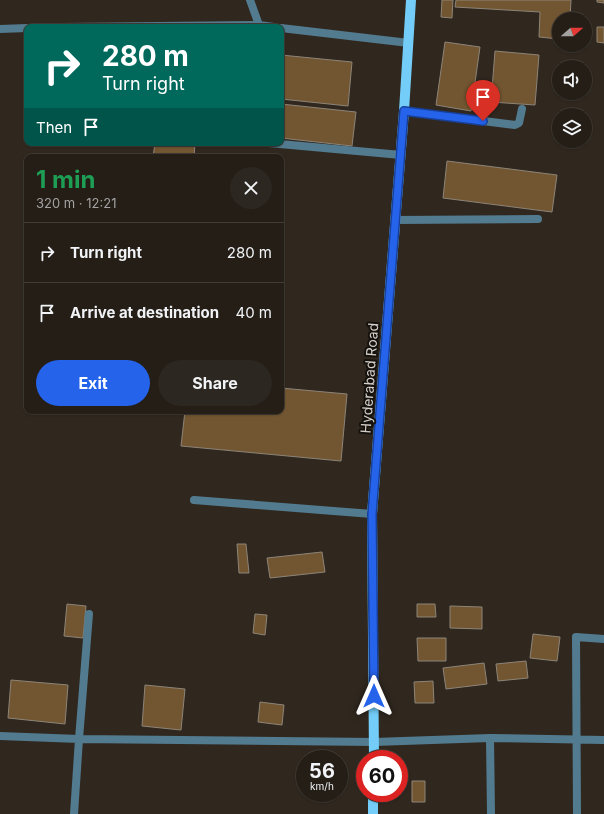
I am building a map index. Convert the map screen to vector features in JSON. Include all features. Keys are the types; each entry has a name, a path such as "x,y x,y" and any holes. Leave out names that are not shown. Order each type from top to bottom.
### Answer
{"main road":[{"name":"Hyderabad Road","path":"374,750 372,514 412,0"},
{"path":"373,802 373,814"}],"street":[{"path":"250,0 259,24"},
{"path":"0,29 24,28"},
{"path":"284,28 409,42"},
{"path":"404,111 515,125 519,123 522,109"},
{"path":"284,144 401,155"},
{"path":"395,220 538,219"},
{"path":"194,500 372,514"},
{"path":"74,814 90,614"},
{"path":"577,814 576,637 604,640"},
{"path":"0,736 79,739 374,742 490,738 604,740"},
{"path":"490,738 491,814"}],"building":[{"path":"442,0 453,0 452,18 441,17"},
{"path":"456,0 571,0 570,12 552,12 552,38 539,37 540,12 455,7"},
{"path":"597,0 604,0 604,3 597,2"},
{"path":"597,27 604,27 604,43 597,42"},
{"path":"445,42 480,47 471,111 436,105"},
{"path":"495,51 539,55 535,105 491,102"},
{"path":"284,55 352,62 348,106 284,99"},
{"path":"284,104 356,112 352,146 284,138"},
{"path":"155,146 195,146 194,154 153,154"},
{"path":"447,161 557,175 552,212 443,198"},
{"path":"284,388 347,394 341,461 181,446 185,414 284,414"},
{"path":"237,544 246,544 249,573 239,573"},
{"path":"322,552 325,572 270,578 267,558"},
{"path":"67,604 86,606 83,638 64,636"},
{"path":"417,604 435,604 436,617 417,617"},
{"path":"450,606 482,607 482,629 450,628"},
{"path":"255,614 267,615 265,635 253,633"},
{"path":"533,634 560,637 557,661 530,658"},
{"path":"417,638 446,638 446,661 418,661"},
{"path":"526,661 528,678 498,681 496,664"},
{"path":"484,663 487,684 446,689 443,668"},
{"path":"11,680 68,685 65,724 8,718"},
{"path":"433,681 434,703 415,703 414,682"},
{"path":"145,685 185,689 181,730 142,726"},
{"path":"260,702 284,705 282,725 258,722"},
{"path":"412,781 425,781 425,802 412,802"}],"route":[{"path":"374,696 372,514 404,111 483,121"}]}
